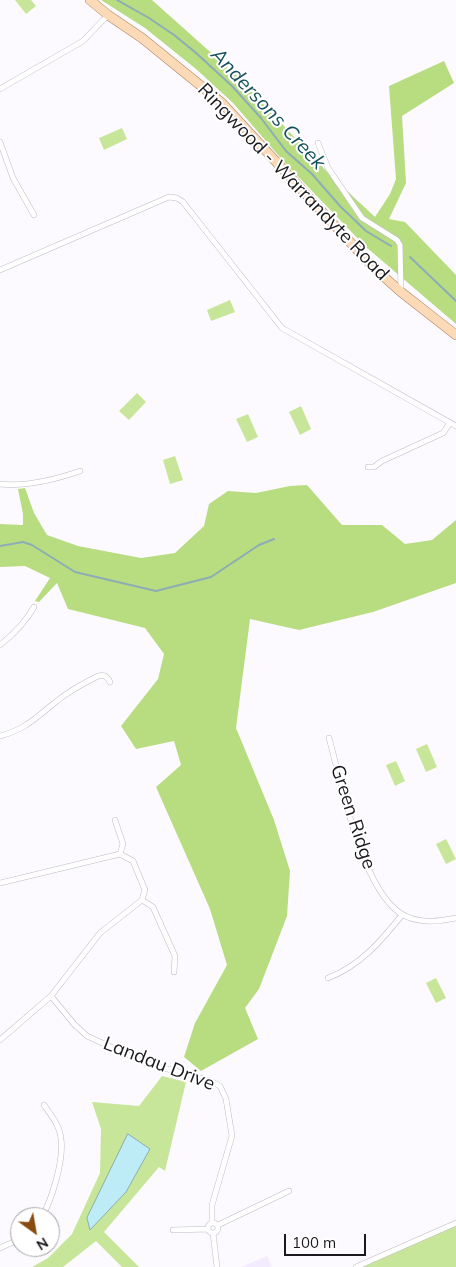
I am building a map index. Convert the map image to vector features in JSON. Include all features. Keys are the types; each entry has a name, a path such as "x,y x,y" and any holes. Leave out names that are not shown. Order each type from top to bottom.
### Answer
{"main road":[{"name":"Ringwood - Warrandyte Road","path":"90,0 142,38 222,103 373,266 401,292 456,335"}],"street":[{"path":"0,89 83,41 108,15"},
{"path":"0,142 14,178 34,215"},
{"name":"Ringwood - Warrandyte Road","path":"318,143 328,168 362,218 397,240 400,245 401,292"},
{"path":"0,270 169,197 177,198 183,202 282,328 456,426"},
{"path":"377,473 371,467 443,433 450,423"},
{"path":"0,484 20,485 80,471"},
{"path":"0,645 27,619 34,608"},
{"path":"0,736 30,723 66,694 98,676 107,677 110,682"},
{"name":"Green Ridge","path":"329,738 358,844 379,890 391,906 402,915"},
{"path":"116,820 124,844 120,854"},
{"path":"0,882 120,854 133,861 145,890 142,900 100,933 51,996 0,1040"},
{"path":"142,900 153,907 176,956 174,972"},
{"path":"328,978 357,963 378,945 402,915 423,921 441,922 456,918"},
{"name":"Landau Drive","path":"51,996 74,1024 87,1036 146,1063 205,1079 220,1086 226,1099 232,1136 212,1205 215,1224"},
{"path":"44,1105 55,1121 62,1139 54,1191 47,1207"},
{"path":"208,1229 209,1224 215,1224 289,1191"},
{"path":"356,1267 456,1223"},
{"path":"213,1233 217,1231 215,1224"},
{"path":"172,1230 208,1229 213,1233 217,1267"}],"shaded area":[{"path":"267,1256 272,1267 241,1267"}],"green space":[{"path":"15,0 31,0 36,6 26,14"},
{"path":"101,0 152,0 236,75 331,176 375,217 390,194 396,179 389,86 444,61 454,83 402,116 406,183 389,219 405,222 456,275 456,324 366,247 285,163 233,103 196,69 145,28"},
{"path":"122,128 127,139 104,150 99,138"},
{"path":"230,300 235,312 211,321 207,310"},
{"path":"137,393 146,402 129,420 119,411"},
{"path":"301,406 311,429 300,435 289,412"},
{"path":"248,414 258,437 247,442 236,419"},
{"path":"175,456 183,480 170,484 163,460"},
{"path":"307,485 342,525 382,525 405,544 432,540 456,520 456,583 373,612 299,630 250,619 236,728 274,820 290,871 287,916 259,989 245,1008 258,1039 201,1071 184,1057 195,1023 227,965 210,909 156,787 181,765 174,741 136,749 121,726 158,679 164,654 145,628 68,609 57,583 39,602 35,601 50,578 25,566 0,567 0,524 23,525 23,514 18,489 25,488 34,513 47,535 78,546 141,558 175,553 204,526 209,504 228,491 256,493 290,486"},
{"path":"427,744 437,767 426,772 416,749"},
{"path":"396,761 405,781 395,786 386,765"},
{"path":"446,839 456,859 446,864 436,844"},
{"path":"436,978 446,998 436,1003 426,983"},
{"path":"162,1076 186,1082 165,1171 159,1167 104,1232 139,1267 122,1267 96,1241 63,1267 32,1267 49,1257 60,1257 60,1246 72,1234 100,1173 101,1129 92,1102 139,1106"},
{"path":"456,1223 456,1267 363,1267 362,1264"}],"water":[{"path":"128,1134 150,1149 126,1192 90,1230 87,1218"}],"waterway":[{"name":"Andersons Creek","path":"117,0 149,18 195,52 232,86 261,118 286,151 312,174 340,206 366,231 391,246"},
{"name":"Andersons Creek","path":"410,257 456,301"},
{"path":"0,546 23,542 32,545 75,572 156,591 211,577 259,545 274,539"}]}
